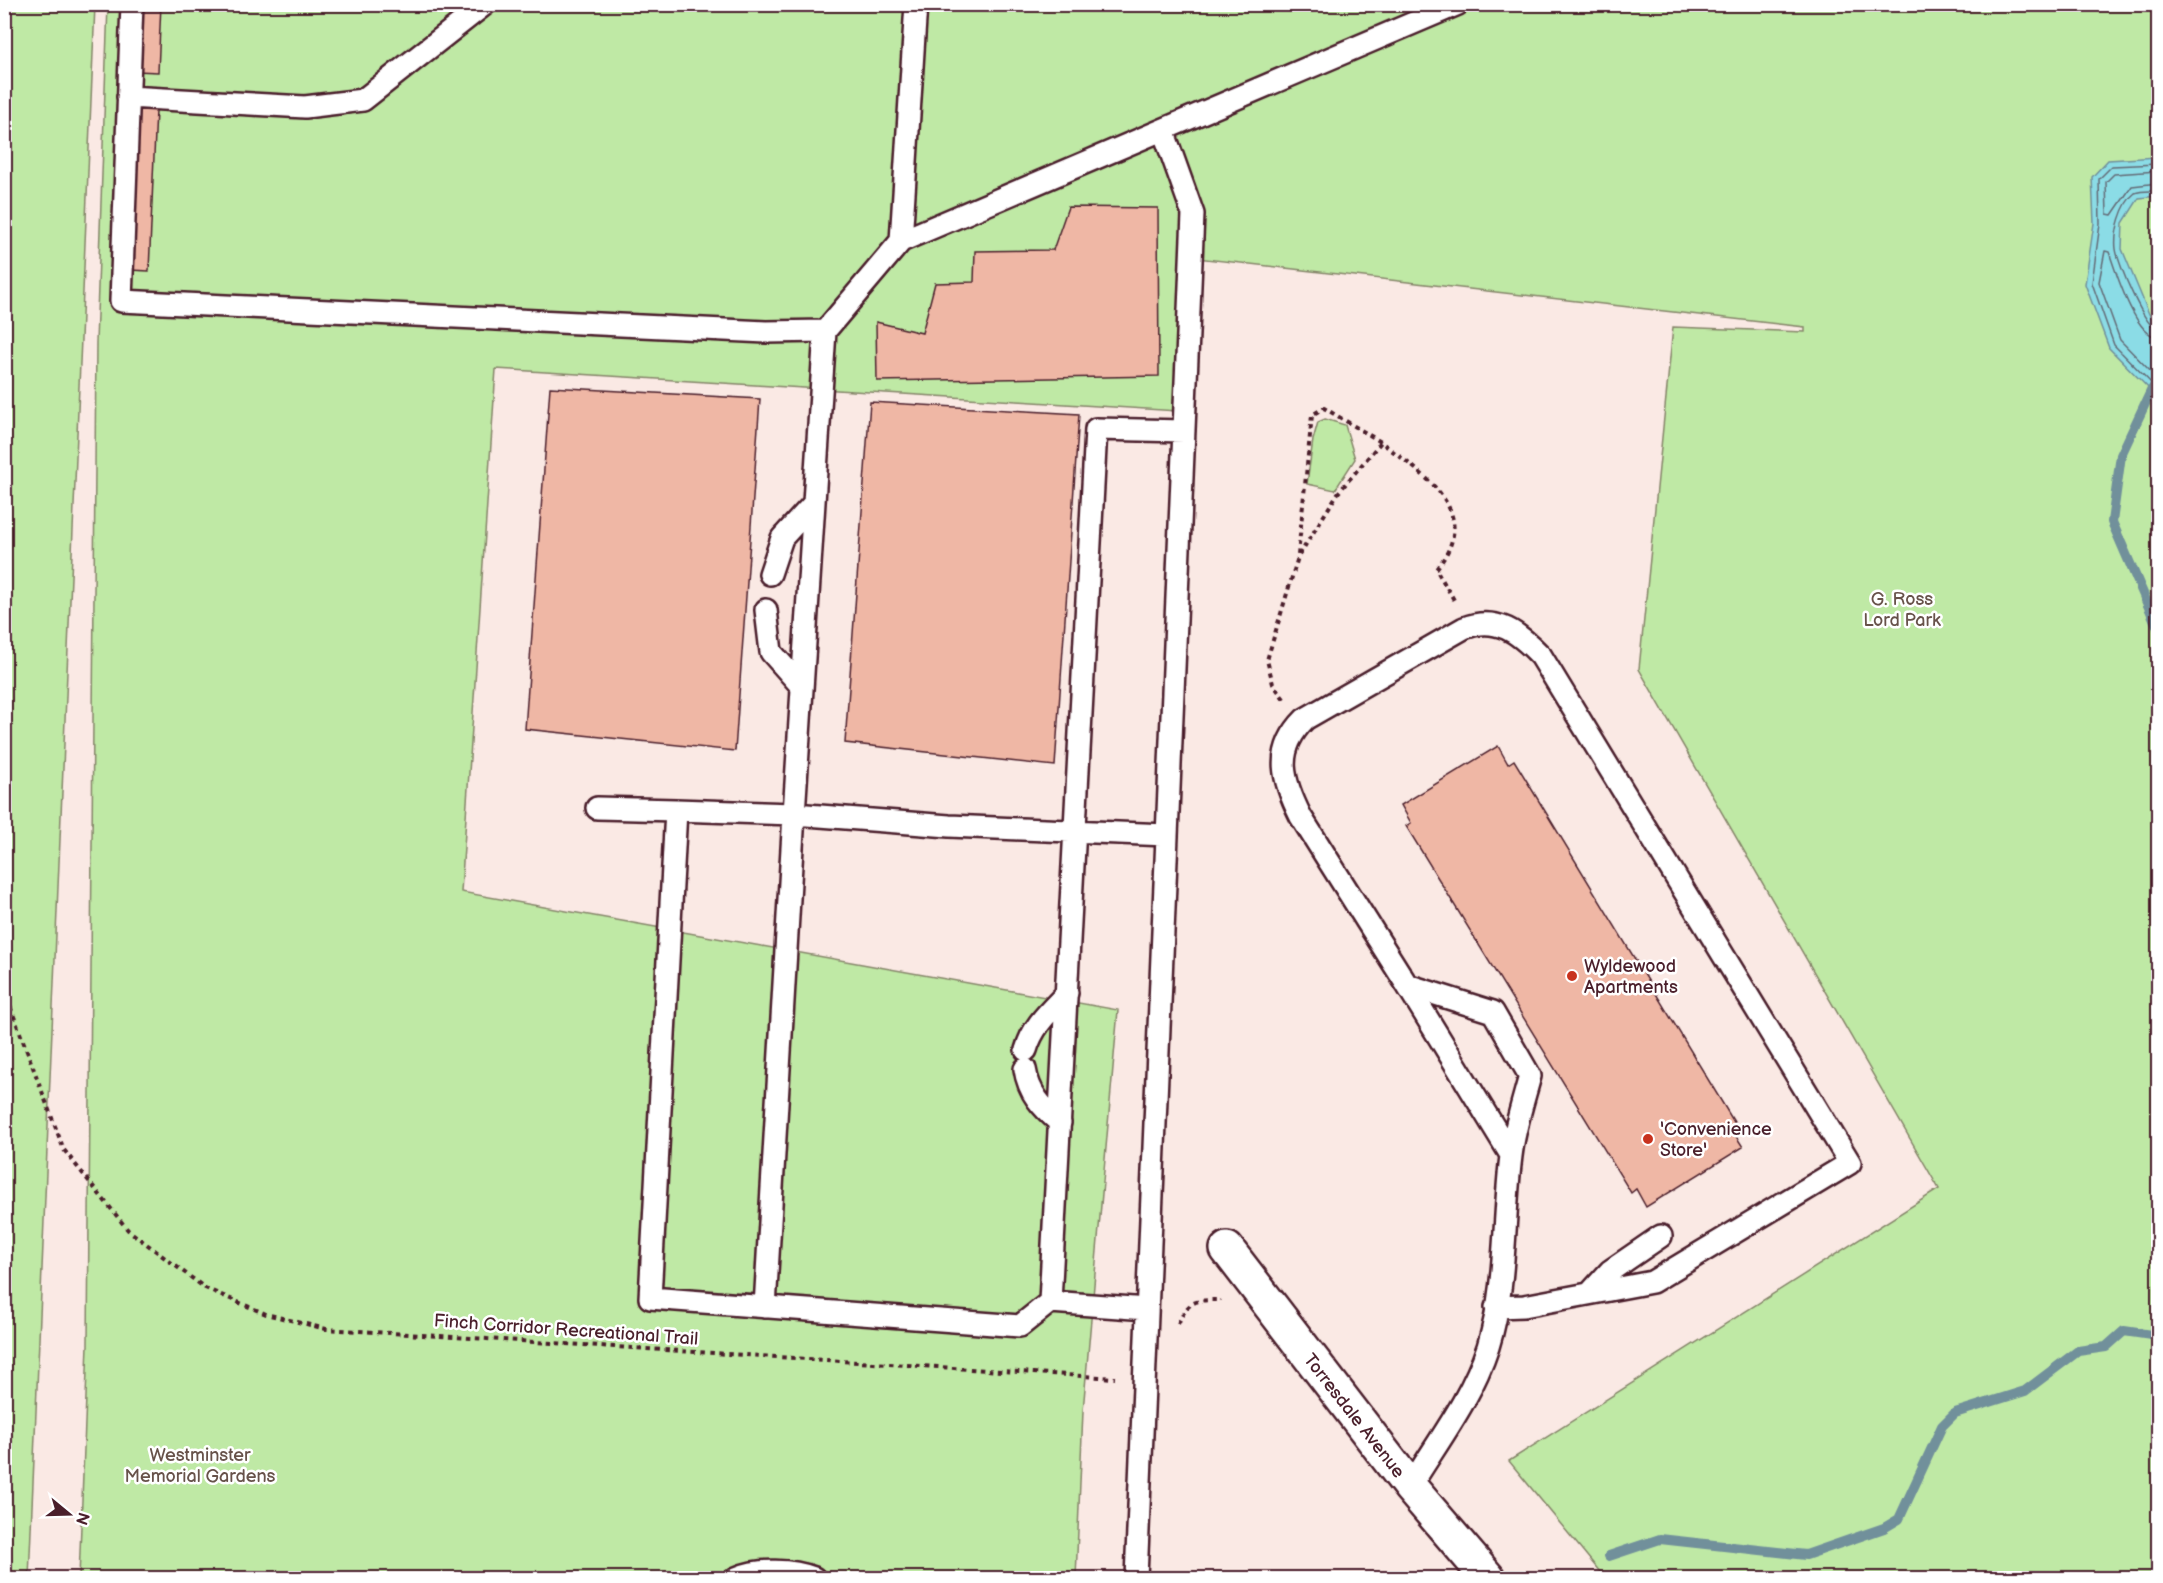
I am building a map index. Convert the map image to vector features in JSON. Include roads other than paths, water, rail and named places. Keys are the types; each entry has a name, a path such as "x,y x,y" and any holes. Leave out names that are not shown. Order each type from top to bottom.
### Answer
{"street":[{"name":"Torresdale Avenue","path":"1227,1249 1263,1300 1410,1487 1488,1578"}],"lane":[{"path":"132,4 121,302 766,332 825,331"},
{"path":"128,97 305,107 363,100 484,4"},
{"path":"901,241 915,4"},
{"path":"765,1307 825,331 901,241 1458,4"},
{"path":"1136,1578 1193,214 1162,130"},
{"path":"1050,1302 1096,429 1184,431"},
{"path":"770,574 782,538 814,503"},
{"path":"766,610 771,652 802,687"},
{"path":"1496,1307 1524,1306 1652,1282 1850,1163 1541,656 1521,636 1497,623 1481,622 1464,628 1305,719 1292,732 1285,748 1288,790 1301,817 1511,1155"},
{"path":"597,808 794,814 1167,835"},
{"path":"676,810 650,1298 1020,1326 1050,1302 1147,1309"},
{"path":"1407,985 1493,1012 1530,1076 1511,1155 1507,1223 1496,1307 1488,1346 1473,1387 1410,1487"},
{"path":"1060,1123 1038,1104 1028,1087 1025,1060 1030,1035 1038,1022 1067,993"},
{"path":"1590,1293 1610,1271 1661,1236"},
{"path":"736,1578 746,1574 798,1572 814,1578"}],"water":[{"path":"2158,157 2158,196 2139,198 2123,223 2122,249 2149,314 2158,327 2158,398 2109,348 2085,284 2094,223 2092,177 2108,160"}],"waterway":[{"path":"2158,381 2121,455 2112,522 2158,628"},
{"path":"1609,1556 1660,1539 1806,1555 1884,1528 1899,1519 1942,1426 1955,1413 2025,1391 2078,1351 2106,1347 2124,1331 2158,1336"}],"place":[{"name":"Wyldewood Apartments","path":"1572,976"},
{"name":"'Convenience Store'","path":"1648,1139"}],"park label":[{"name":"G. Ross Lord Park","path":"1902,609"},
{"name":"Westminster Memorial Gardens","path":"200,1465"}]}
